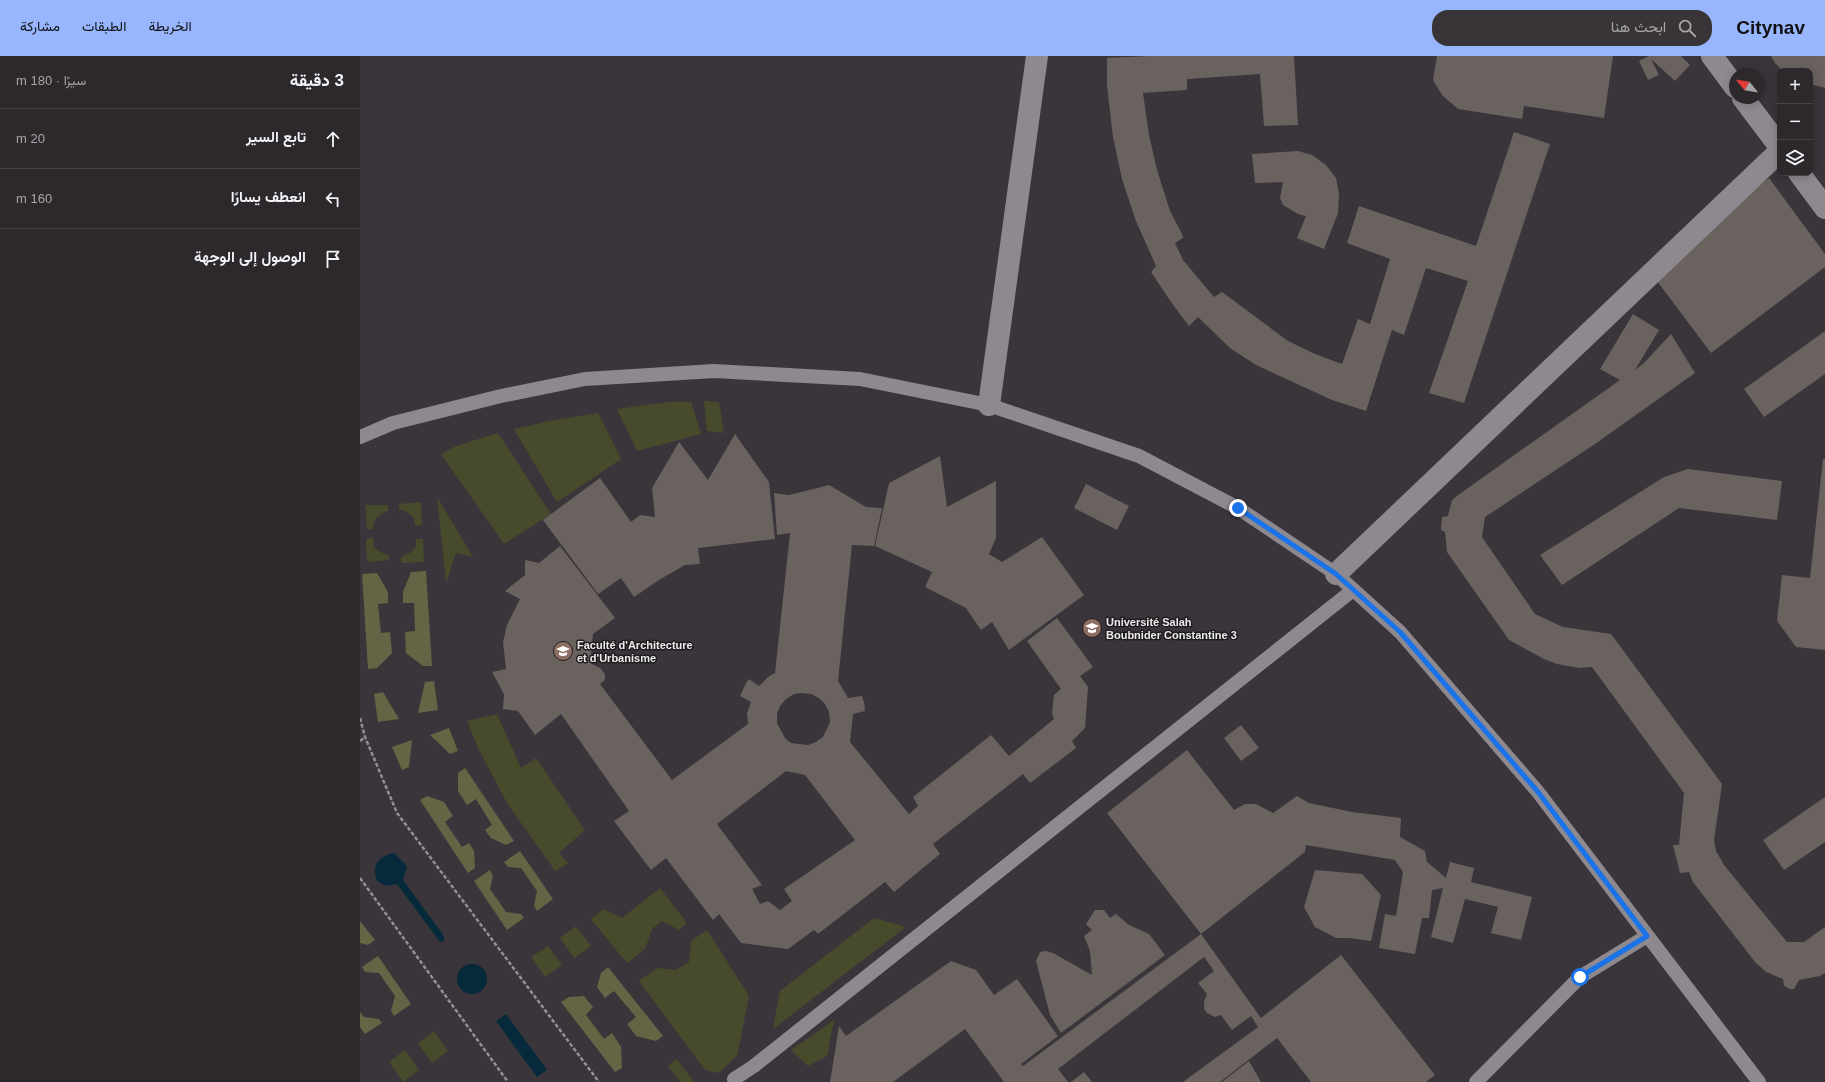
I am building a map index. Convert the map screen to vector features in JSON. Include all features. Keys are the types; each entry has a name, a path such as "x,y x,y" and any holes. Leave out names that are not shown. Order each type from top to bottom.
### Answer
{"street":[{"path":"989,404 1037,56"},
{"path":"1712,56 1729,79"},
{"path":"1747,104 1777,144"},
{"path":"1336,574 1777,154"},
{"path":"1801,176 1825,208"}],"lane":[{"path":"360,437 393,423 501,396 585,379 714,371 860,379 989,404 1138,456 1238,508 1336,574 1400,632 1538,792 1759,1082"},
{"path":"734,1079 760,1061 1353,590"},
{"path":"1476,1082 1580,977 1647,936"}],"path":[{"path":"360,718 365,737 397,813 599,1082"},
{"path":"360,741 365,737"},
{"path":"360,878 508,1082"}],"green space":[{"path":"704,401 719,402 724,433 707,431"},
{"path":"669,402 691,402 701,434 637,451 617,409"},
{"path":"598,413 621,459 557,502 514,429 554,420"},
{"path":"498,433 551,514 504,544 441,454 456,446"},
{"path":"437,497 473,557 456,553 446,583"},
{"path":"421,502 422,525 415,526 414,518 407,512 399,509 399,504"},
{"path":"365,505 388,505 388,511 377,517 374,522 373,529 367,529"},
{"path":"373,538 374,547 380,552 389,555 389,560 367,562 366,539"},
{"path":"416,539 423,539 424,562 401,563 401,557 410,553 416,547"},
{"path":"426,571 432,666 423,666 406,653 405,632 415,631 414,603 403,603 403,592 411,572"},
{"path":"377,573 388,592 388,603 378,604 381,633 390,632 392,653 377,668 368,669 362,574"},
{"path":"434,681 438,710 418,713 425,682"},
{"path":"383,692 399,719 378,722 374,694"},
{"path":"497,714 521,768 536,758 585,830 559,853 568,863 555,871 507,803 478,748 467,721"},
{"path":"449,728 458,751 450,754 430,735"},
{"path":"412,740 409,767 402,770 392,747"},
{"path":"465,768 514,841 506,845 491,838 485,830 492,825 476,799 467,805 458,791 458,773"},
{"path":"427,796 444,802 453,816 445,822 462,847 469,843 474,851 475,868 468,873 420,800"},
{"path":"520,851 553,899 537,911 534,906 537,891 521,868 508,867 504,862"},
{"path":"490,870 493,876 490,889 506,912 521,914 524,918 507,930 474,881"},
{"path":"660,888 687,923 679,930 662,921 652,929 645,949 627,963 591,919 604,909 622,918"},
{"path":"874,918 906,927 773,1029 780,991"},
{"path":"360,921 375,940 368,945 360,943"},
{"path":"576,926 591,946 574,958 560,938"},
{"path":"707,930 749,996 737,1056 719,1073 705,1070 639,981 657,968 676,970 689,962 691,941"},
{"path":"548,946 562,965 545,977 531,957"},
{"path":"378,956 411,1004 394,1016 391,1011 395,996 379,973 365,972 362,967"},
{"path":"608,967 663,1036 656,1041 636,1036 627,1024 636,1017 614,991 605,998 597,987 601,973"},
{"path":"584,996 593,1007 586,1015 604,1039 612,1033 621,1047 622,1068 615,1072 561,1002 569,997"},
{"path":"360,1012 364,1017 379,1019 382,1023 365,1034 360,1027"},
{"path":"834,1020 827,1056 808,1066 791,1050"},
{"path":"434,1031 448,1051 432,1063 418,1043"},
{"path":"405,1050 419,1070 403,1082 389,1062"},
{"path":"677,1059 694,1082 680,1082 668,1066"}],"water":[{"path":"394,853 407,866 403,880 444,936 444,941 440,942 397,884 386,886 377,881 375,870 377,862 383,857"},
{"path":"472,964 483,968 487,979 483,990 472,994 461,990 457,979 461,968"},
{"path":"506,1014 547,1070 537,1077 496,1021"}],"building":[{"path":"1149,56 1294,56 1298,125 1264,126 1260,74 1187,79 1187,90 1143,93 1149,135 1157,170 1170,211 1183,238 1175,243 1183,260 1214,297 1222,292 1288,341 1315,354 1342,364 1358,319 1370,324 1390,259 1347,243 1359,206 1476,246 1514,132 1550,144 1464,403 1429,393 1468,281 1426,268 1404,335 1392,330 1366,411 1332,400 1256,365 1230,348 1198,317 1189,326 1151,272 1156,266 1136,221 1122,179 1113,137 1107,86 1107,58"},
{"path":"1437,56 1613,56 1604,118 1524,106 1522,119 1458,109 1442,95 1433,80"},
{"path":"1649,56 1681,56 1690,65 1675,81 1651,59 1659,75 1648,80 1639,61"},
{"path":"1771,56 1825,56 1825,88 1813,85 1813,68 1780,68"},
{"path":"1298,151 1312,155 1326,165 1336,178 1339,194 1338,213 1324,249 1297,238 1306,216 1298,214 1283,205 1280,198 1283,182 1255,183 1252,154"},
{"path":"1769,178 1825,254 1825,267 1711,353 1648,269"},
{"path":"1633,314 1659,330 1635,370 1644,363 1671,334 1695,373 1595,444 1485,517 1482,537 1535,614 1563,627 1611,634 1722,784 1714,840 1716,851 1724,865 1787,942 1804,942 1825,927 1825,973 1820,976 1799,980 1794,989 1784,986 1783,979 1766,972 1755,962 1693,882 1689,872 1680,873 1673,845 1679,845 1684,793 1592,667 1579,668 1557,664 1544,659 1509,640 1447,552 1445,532 1441,530 1442,517 1448,516 1452,500 1620,380 1600,369"},
{"path":"1825,331 1825,374 1764,417 1744,389"},
{"path":"735,434 769,482 775,539 698,548 700,564 685,565 634,597 621,578 598,594 543,520 600,478 631,522 640,515 655,517 652,488 679,442 708,480"},
{"path":"940,456 947,507 996,481 996,538 989,554 1002,562 1042,537 1084,595 1009,650 992,622 981,630 966,608 925,587 932,572 875,546 889,483"},
{"path":"1823,459 1825,459 1825,650 1796,647 1777,621 1782,575 1810,578"},
{"path":"1688,469 1782,481 1777,520 1679,508 1562,585 1540,555 1664,477"},
{"path":"1086,484 1129,506 1117,530 1074,508"},
{"path":"829,485 866,507 882,508 874,546 852,545 838,681 848,698 862,696 864,702 865,711 853,714 850,742 909,814 918,806 913,797 991,735 1009,756 1054,719 1052,713 1054,695 1061,689 1027,641 1057,618 1093,667 1080,676 1088,687 1085,728 1072,741 1076,748 1030,783 1023,774 933,844 940,854 894,892 885,882 818,934 814,930 788,949 741,943 719,914 713,920 666,858 651,870 614,821 629,811 561,714 535,735 518,711 503,709 504,694 492,672 506,669 503,642 507,625 520,599 505,591 525,575 525,560 539,563 560,546 615,618 593,634 590,663 600,668 605,674 605,680 600,684 672,780 748,724 747,713 751,702 740,696 746,683 749,679 759,686 768,677 775,673 790,533 777,535 774,493 789,495","holes":["794,694 811,694 819,698 825,704 829,712 830,722 823,737 808,745 791,743 785,738 777,723 777,714 780,706 786,699","786,771 805,775 855,840 784,889 792,901 780,910 768,901 760,904 752,889 762,885 717,824"]},
{"path":"1241,725 1259,748 1241,761 1224,738"},
{"path":"1187,750 1234,810 1245,804 1256,804 1273,813 1297,796 1309,803 1352,812 1401,818 1400,837 1425,851 1427,862 1446,878 1450,862 1474,868 1471,882 1532,897 1521,940 1491,933 1498,907 1465,899 1453,943 1431,937 1443,888 1432,890 1429,918 1422,918 1415,954 1379,948 1385,914 1396,916 1403,872 1395,860 1306,845 1305,852 1201,934 1107,813"},
{"path":"1825,797 1825,842 1784,870 1763,840"},
{"path":"1315,870 1362,874 1381,895 1371,941 1336,938 1315,927 1304,907"},
{"path":"1095,910 1104,910 1110,918 1116,914 1129,925 1149,934 1165,955 1061,1033 1050,1015 1036,961 1040,952 1046,951 1053,953 1092,975 1090,951 1084,936 1092,930 1086,924"},
{"path":"1201,934 1261,1018 1341,955 1435,1075 1426,1082 1311,1082 1277,1038 1220,1082 1183,1082 1258,1027 1251,1016 1232,1030 1221,1015 1215,1017 1207,1013 1204,1009 1204,1002 1207,994 1198,983 1214,971 1204,957 1058,1069 1068,1082 1004,1082 965,1029 893,1082 830,1082 839,1026 846,1036 951,961 976,970 994,995 1017,979 1058,1036 1021,1064 1023,1066"},
{"path":"1249,1061 1261,1082 1222,1082"},
{"path":"1084,1072 1092,1082 1071,1082"}],"place":[{"name":"Université Salah Boubnider Constantine 3","path":"1092,628"},
{"name":"Faculté d'Architecture et d'Urbanisme","path":"563,651"}],"route":[{"path":"1238,508 1336,574 1400,632 1538,792 1647,936 1580,977"}]}
